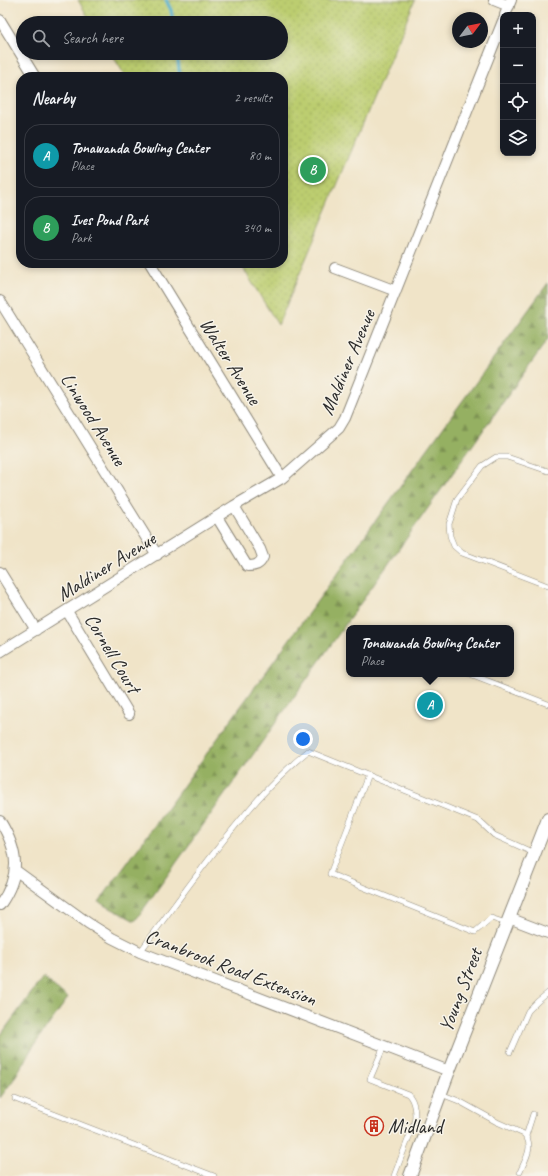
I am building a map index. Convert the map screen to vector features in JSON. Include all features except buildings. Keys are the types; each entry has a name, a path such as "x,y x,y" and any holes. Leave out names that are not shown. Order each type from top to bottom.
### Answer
{"street":[{"path":"494,0 508,7"},
{"path":"0,20 16,46"},
{"name":"Maldiner Avenue","path":"0,652 234,506 282,478 339,428 345,418 500,29"},
{"path":"25,60 32,72"},
{"name":"Walter Avenue","path":"153,268 282,478"},
{"path":"335,268 396,291"},
{"name":"Linwood Avenue","path":"0,301 157,555"},
{"path":"217,517 247,566 254,566 261,562 263,557 260,549 234,506"},
{"path":"0,572 36,630"},
{"name":"Cornell Court","path":"67,611 129,714"},
{"name":"Young Street","path":"410,1176 449,1071 548,819"},
{"path":"0,821 12,846 15,862 13,882 8,894 0,905"},
{"name":"Cranbrook Road Extension","path":"15,870 88,924 140,952 449,1071"},
{"path":"508,921 548,933"}],"lane":[{"path":"548,471 507,457 496,457 482,466 457,499 449,524 450,536 454,546 462,553 548,586"},
{"path":"478,677 548,704"},
{"path":"140,952 236,824 266,789 290,766 308,752 478,820 494,835 534,853"},
{"path":"368,775 330,874 475,932 491,918 508,921"},
{"path":"510,1052 528,1011 538,1000 548,993"},
{"path":"384,1046 370,1079 408,1094 411,1097 416,1116 394,1176"},
{"path":"441,1094 459,1101 526,1136 530,1147 520,1172"},
{"path":"15,1099 214,1176"},
{"path":"526,1136 534,1114"}],"green space":[{"path":"78,0 415,0 278,325 243,268 288,268 288,72 123,72 115,60 288,60 288,16 88,16"},
{"path":"548,283 548,339 135,921 99,902"},
{"path":"43,977 68,998 32,1048 14,1079 0,1098 0,1036"}],"waterway":[{"path":"166,0 171,10 172,16"},
{"path":"178,60 179,72"}],"place":[{"name":"Ives Pond Park","path":"313,170"},
{"name":"Tonawanda Bowling Center","path":"430,705"},
{"name":"Midland","path":"374,1126"}]}
